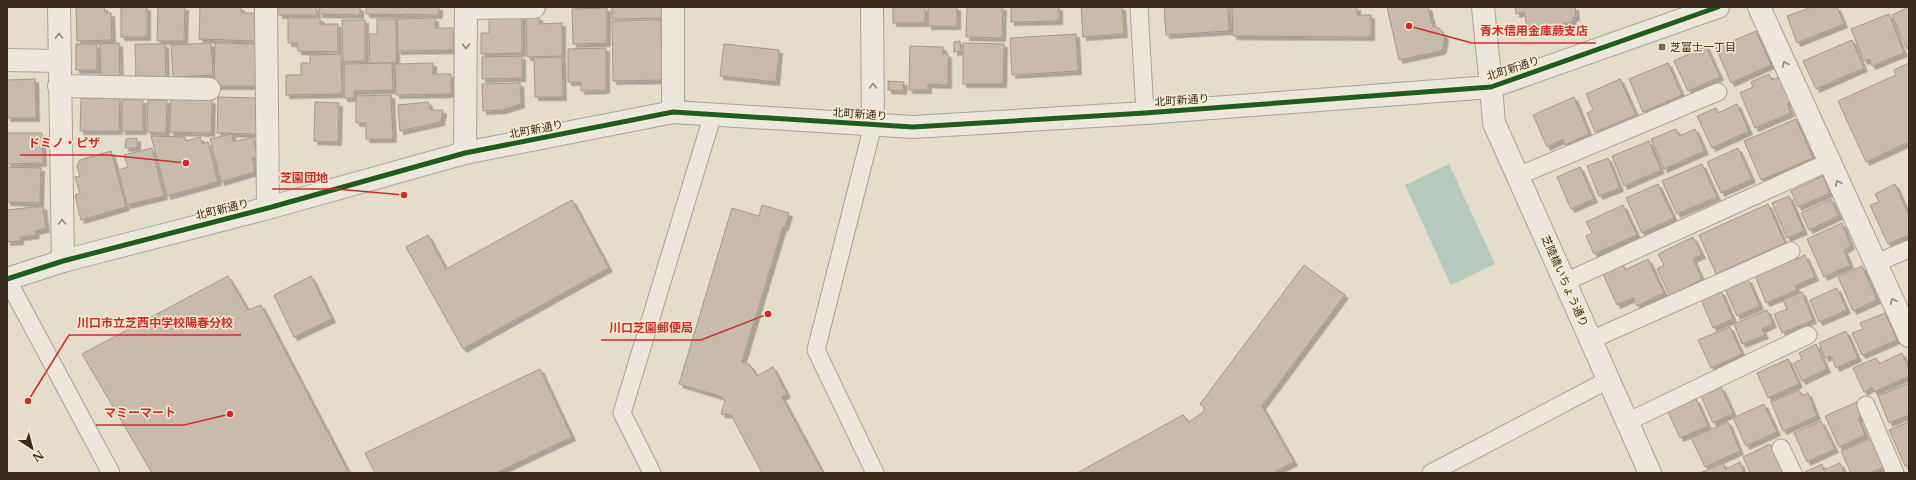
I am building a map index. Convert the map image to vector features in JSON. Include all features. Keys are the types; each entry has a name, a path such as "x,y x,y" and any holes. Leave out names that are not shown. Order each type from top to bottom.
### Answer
{"street":[{"path":"59,7 59,86 63,261"},
{"path":"266,7 268,208"},
{"path":"465,153 466,8 534,7"},
{"path":"672,7 673,112"},
{"path":"872,7 873,125"},
{"name":"芝陸橋いちょう通り","path":"1483,7 1494,122 1650,473"},
{"path":"1759,7 1909,336"},
{"name":"北町新通り","path":"7,279 63,261 268,208 465,153 673,112 913,127 1145,113 1491,87 1708,9"},
{"path":"7,60 59,61"},
{"path":"59,86 209,89"}],"lane":[{"path":"1139,7 1145,113"},
{"path":"1518,176 1718,92"},
{"path":"652,473 622,413 713,114"},
{"path":"873,125 816,350 875,473"},
{"path":"1565,282 1829,162"},
{"path":"1876,264 1909,249"},
{"path":"1591,340 1791,251"},
{"path":"7,279 111,473"},
{"path":"1627,422 1808,335"},
{"path":"1431,473 1608,380"},
{"path":"1866,405 1895,473"},
{"path":"1782,448 1793,473"}],"shaded area":[{"path":"1449,164 1495,264 1451,285 1405,185"}],"building":[{"path":"76,7 104,7 105,13 111,13 112,40 77,41"},
{"path":"147,7 147,37 121,37 121,8"},
{"path":"158,7 185,7 184,41 157,41"},
{"path":"200,7 241,7 241,13 257,13 256,41 199,39"},
{"path":"279,7 316,7 317,15 279,15"},
{"path":"319,7 360,7 360,15 319,14"},
{"path":"366,7 439,7 439,15 366,14"},
{"path":"612,7 663,7 664,18 612,19"},
{"path":"893,7 925,7 925,23 893,23"},
{"path":"928,7 957,7 957,26 928,26"},
{"path":"967,7 1003,7 1002,38 966,37"},
{"path":"1011,7 1059,7 1059,21 1011,22"},
{"path":"1081,7 1122,7 1124,34 1083,37"},
{"path":"1164,7 1357,7 1357,15 1371,15 1371,37 1233,36 1232,9 1228,9 1229,31 1166,35"},
{"path":"1387,7 1428,7 1433,26 1439,28 1445,36 1443,49 1441,51 1399,60"},
{"path":"1515,7 1575,7 1576,17 1572,18 1573,22 1533,30 1533,25 1527,27 1524,12 1516,14"},
{"path":"1812,7 1837,7 1844,24 1797,43 1787,16"},
{"path":"1909,7 1909,48 1907,49 1892,15"},
{"path":"607,8 607,43 573,44 572,9"},
{"path":"1889,14 1904,53 1872,66 1869,59 1864,61 1851,29"},
{"path":"522,15 522,53 481,54 481,33 489,33 489,16"},
{"path":"526,17 539,17 539,24 562,23 562,56 527,57"},
{"path":"288,18 320,18 320,24 338,24 338,52 298,51 297,43 288,43"},
{"path":"435,18 435,28 453,28 453,50 398,51 397,19"},
{"path":"377,19 396,19 396,63 370,63 369,34 377,34"},
{"path":"342,20 365,20 365,61 343,62"},
{"path":"661,20 662,80 613,81 612,21"},
{"path":"1756,31 1771,65 1731,83 1716,48"},
{"path":"1076,34 1078,71 1012,75 1010,38"},
{"path":"1852,40 1864,68 1816,89 1803,61"},
{"path":"960,41 961,51 954,52 954,42"},
{"path":"119,43 120,78 101,78 100,44"},
{"path":"211,43 213,75 173,77 171,45"},
{"path":"215,43 256,44 255,86 214,86"},
{"path":"963,43 1004,44 1003,84 963,84"},
{"path":"76,44 97,44 97,70 76,70"},
{"path":"135,44 165,44 166,80 136,81"},
{"path":"724,44 779,50 776,82 720,76"},
{"path":"910,46 943,47 943,54 948,54 948,85 928,84 928,90 909,90"},
{"path":"1706,46 1720,77 1688,91 1674,61"},
{"path":"606,48 606,90 581,91 581,82 568,82 568,49"},
{"path":"341,54 342,94 286,95 286,75 301,75 301,63 310,63 310,55"},
{"path":"522,56 522,78 482,79 482,57"},
{"path":"562,57 563,97 535,97 534,58"},
{"path":"392,63 393,90 354,91 354,98 344,98 344,64"},
{"path":"433,63 433,74 451,74 451,94 396,95 395,64"},
{"path":"1668,63 1682,95 1643,112 1629,79"},
{"path":"1909,63 1909,142 1866,162 1838,101 1896,75 1894,70"},
{"path":"1769,74 1772,80 1781,76 1792,102 1787,104 1791,113 1755,128 1740,93 1753,87 1751,82"},
{"path":"35,79 36,118 7,118 7,80"},
{"path":"1620,79 1636,115 1595,132 1587,113 1593,110 1586,94"},
{"path":"888,81 904,82 903,91 888,90"},
{"path":"520,83 521,104 503,110 483,111 482,84"},
{"path":"391,95 393,139 366,139 366,123 356,123 356,96"},
{"path":"218,97 258,98 258,134 217,133"},
{"path":"1574,97 1589,134 1565,145 1563,139 1547,147 1533,115"},
{"path":"81,98 120,98 119,131 80,131"},
{"path":"171,99 212,100 211,133 170,132"},
{"path":"122,100 143,100 143,131 122,131"},
{"path":"148,100 167,100 166,133 147,132"},
{"path":"315,102 339,103 338,142 314,141"},
{"path":"428,102 431,110 443,110 441,122 400,131 398,105"},
{"path":"1737,104 1749,131 1712,148 1697,116 1716,108 1718,113"},
{"path":"1796,119 1813,158 1761,180 1744,141"},
{"path":"1676,129 1679,136 1695,129 1705,151 1664,169 1651,139"},
{"path":"7,133 42,133 43,163 7,164"},
{"path":"232,134 233,142 253,137 258,157 252,158 255,172 221,182 210,139"},
{"path":"151,136 185,137 186,141 200,137 202,144 208,142 218,182 167,196"},
{"path":"137,138 137,148 125,148 126,139"},
{"path":"1649,141 1661,170 1624,186 1612,156"},
{"path":"152,148 164,196 127,205 118,170 128,167 124,155"},
{"path":"1738,148 1752,179 1721,193 1707,162"},
{"path":"111,151 126,207 81,220 75,195 80,193 75,177 80,176 77,166 80,160"},
{"path":"1608,158 1620,188 1599,196 1587,166"},
{"path":"1702,164 1717,197 1677,214 1662,181"},
{"path":"7,167 41,168 40,203 7,202"},
{"path":"1580,167 1594,199 1571,209 1557,177"},
{"path":"1823,176 1830,193 1798,207 1791,191"},
{"path":"1658,184 1674,218 1642,233 1626,198"},
{"path":"1895,184 1909,215 1909,235 1888,244 1870,205 1879,202 1875,194"},
{"path":"1789,196 1804,231 1787,238 1772,203"},
{"path":"1831,199 1839,216 1809,230 1801,213"},
{"path":"572,200 609,268 463,349 406,247 428,235 446,269"},
{"path":"1768,204 1785,243 1716,274 1699,235"},
{"path":"762,205 789,213 785,227 783,227 742,362 750,365 757,376 773,367 787,394 782,397 823,473 762,473 731,415 721,414 725,401 722,397 679,384 732,208 759,216"},
{"path":"1623,205 1637,235 1594,254 1586,236 1592,233 1586,222"},
{"path":"43,206 46,229 35,231 36,235 20,237 20,241 7,242 7,210"},
{"path":"1842,223 1851,246 1844,250 1850,265 1824,277 1807,239"},
{"path":"1693,237 1702,255 1693,259 1702,279 1670,296 1657,269 1664,265 1658,254"},
{"path":"1805,255 1815,277 1795,286 1797,290 1766,303 1754,273 1793,256 1795,260"},
{"path":"1648,259 1664,293 1637,306 1633,298 1617,305 1602,272 1621,263 1625,270"},
{"path":"1304,265 1345,295 1262,406 1294,462 1273,473 1077,473 1183,415 1189,422 1202,413 1205,408 1200,404"},
{"path":"1862,266 1877,300 1853,311 1838,277"},
{"path":"228,276 248,310 261,305 349,473 152,473 82,354"},
{"path":"311,276 332,319 294,337 274,295"},
{"path":"1748,279 1760,306 1737,316 1725,289"},
{"path":"1837,288 1847,310 1819,322 1810,300"},
{"path":"1721,291 1733,319 1713,328 1701,299"},
{"path":"1802,292 1813,320 1782,333 1774,314 1787,309 1783,300"},
{"path":"1767,310 1773,324 1762,329 1765,335 1742,344 1734,324"},
{"path":"1885,313 1897,340 1862,355 1852,333 1863,329 1860,323"},
{"path":"1730,327 1742,354 1711,368 1698,340"},
{"path":"1846,331 1858,358 1836,368 1831,356 1825,358 1819,343"},
{"path":"1816,344 1827,369 1802,381 1794,363 1802,359 1799,353"},
{"path":"1902,353 1909,369 1909,376 1874,392 1872,387 1864,392 1853,368 1876,358 1879,364"},
{"path":"1788,359 1799,384 1768,398 1757,373"},
{"path":"540,369 572,437 496,473 375,473 365,453"},
{"path":"1909,383 1909,415 1889,423 1878,396"},
{"path":"1721,387 1733,413 1713,423 1701,396"},
{"path":"1799,390 1802,396 1808,393 1817,416 1783,431 1771,402"},
{"path":"1696,399 1708,426 1680,438 1668,412"},
{"path":"1857,402 1863,415 1858,418 1865,435 1839,447 1825,416"},
{"path":"1764,404 1777,432 1746,446 1733,418"},
{"path":"1821,421 1835,449 1807,462 1794,433"},
{"path":"1728,422 1740,451 1705,467 1691,438"},
{"path":"1909,422 1909,465 1905,466 1889,430"},
{"path":"1874,437 1886,466 1870,473 1851,473 1841,451"},
{"path":"1770,444 1783,473 1750,473 1743,457"},
{"path":"1740,462 1744,473 1700,473 1723,463 1726,469"},
{"path":"1840,463 1844,473 1803,473 1822,464 1824,470"}],"cycle path":[{"path":"7,279 63,261 268,208 465,153 673,112 913,127 1145,113 1491,87 1718,7"}],"place":[{"name":"青木信用金庫蕨支店","path":"1409,26"},
{"name":"芝富士一丁目","path":"1662,47"},
{"name":"ドミノ・ピザ","path":"186,163"},
{"name":"芝園団地","path":"404,195"},
{"name":"川口芝園郵便局","path":"768,314"},
{"name":"川口市立芝西中学校陽春分校","path":"28,401"},
{"name":"マミーマート","path":"230,414"}]}
